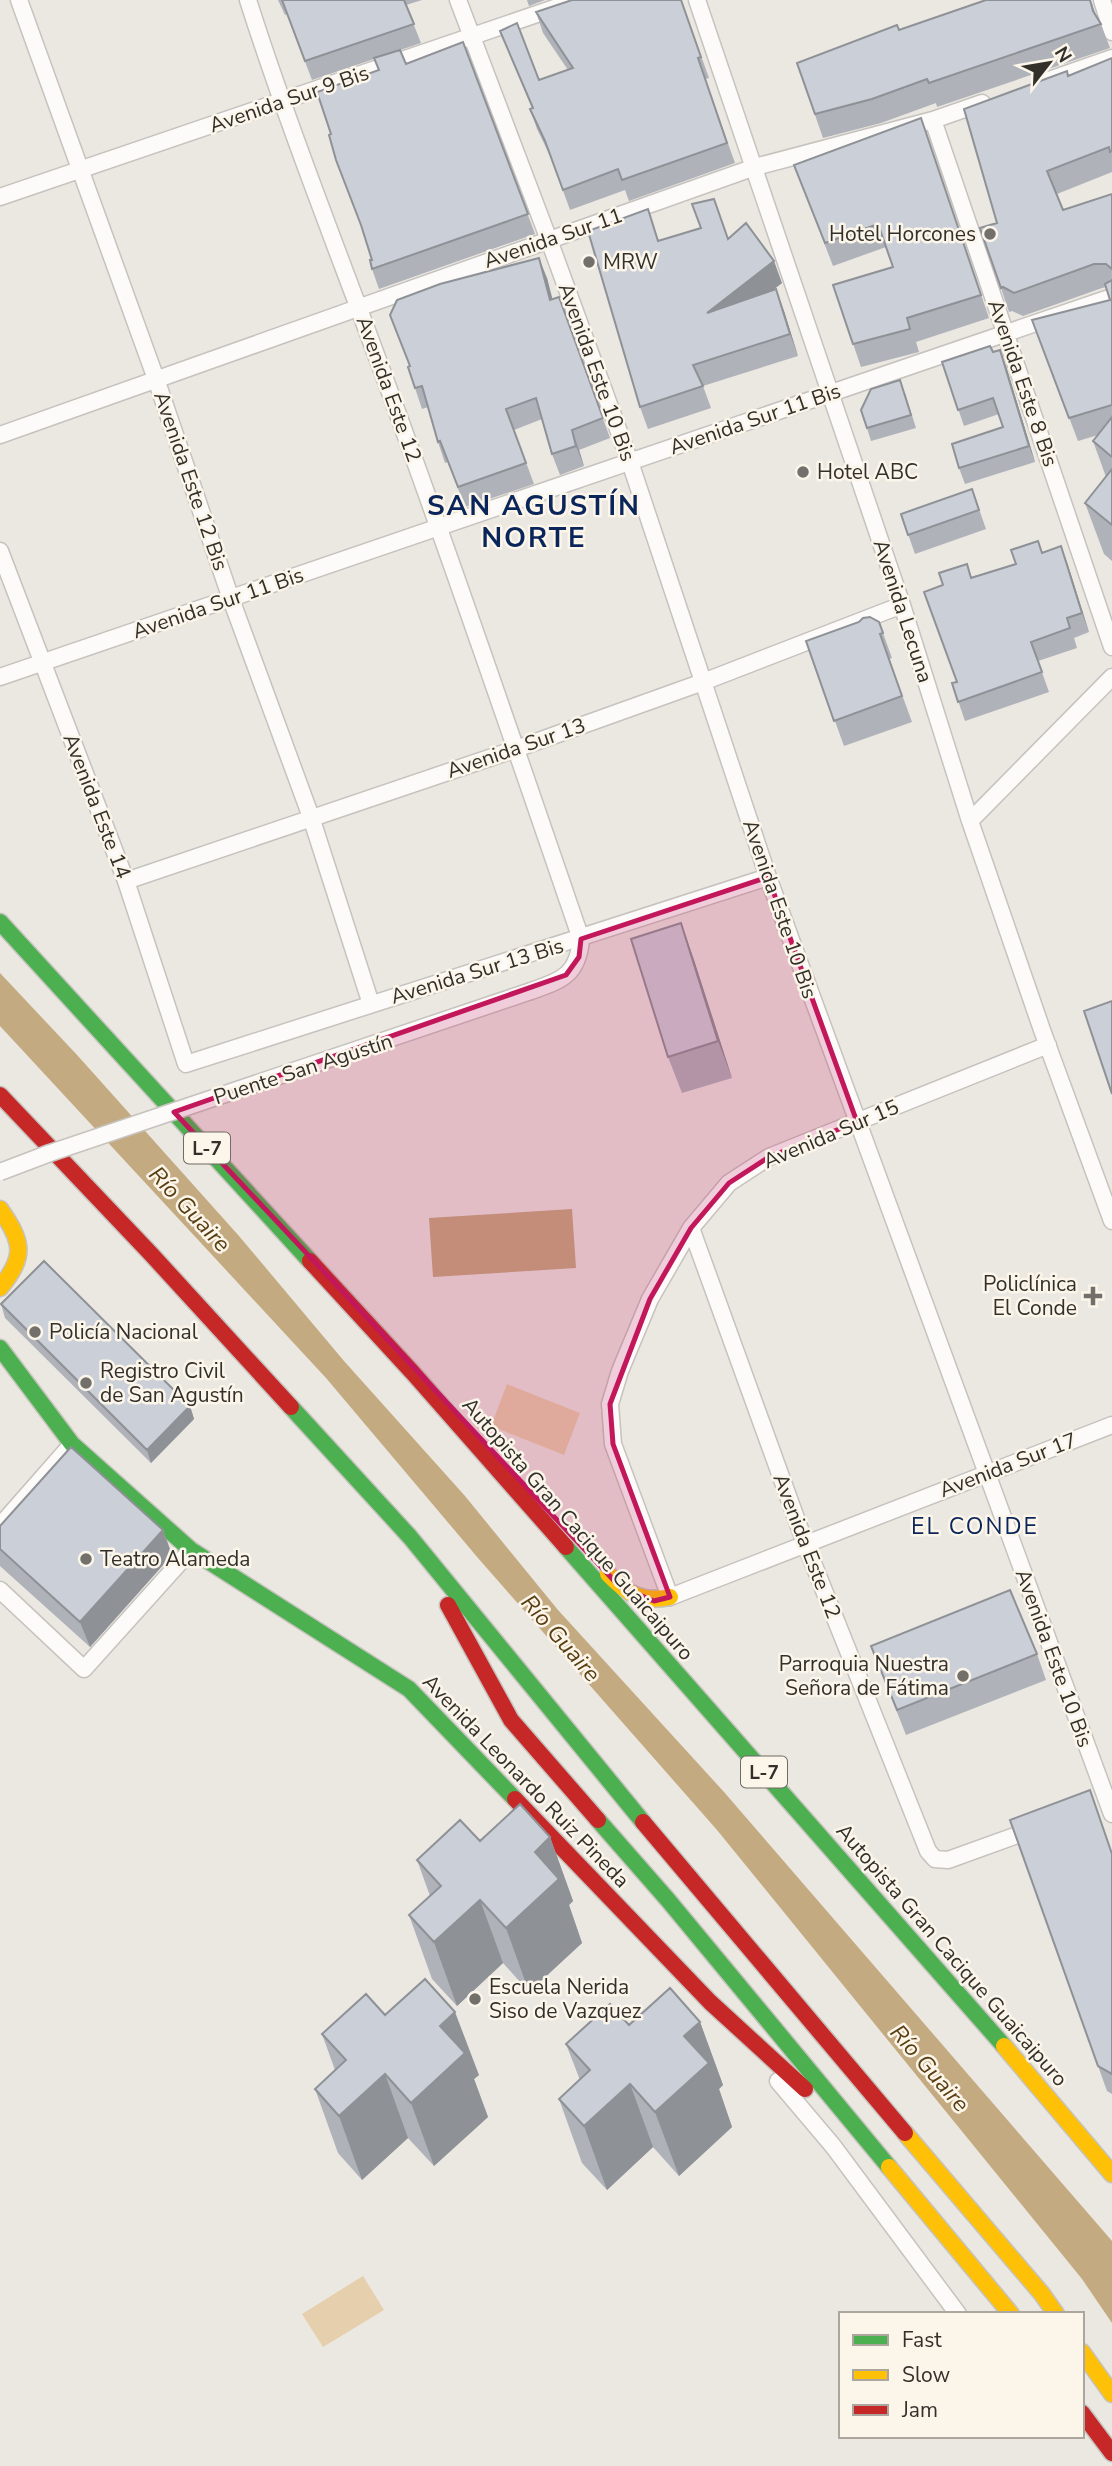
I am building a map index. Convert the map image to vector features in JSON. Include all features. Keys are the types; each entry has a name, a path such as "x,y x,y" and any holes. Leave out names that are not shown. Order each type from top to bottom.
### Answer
{"main road":[{"name":"Autopista Gran Cacique Guaicaipuro","path":"0,922 413,1373 1032,2077 1112,2174"},
{"path":"0,1095 151,1254 410,1537 706,1899 1055,2312"},
{"path":"0,1209 17,1234 20,1248 14,1272 0,1288"},
{"name":"Avenida Leonardo Ruiz Pineda","path":"0,1348 72,1444 191,1550 409,1689 710,2002"},
{"path":"413,1373 620,1587 639,1599 654,1601 670,1597"},
{"path":"410,1537 512,1720 668,1900 1009,2312"},
{"path":"710,2002 897,2176"},
{"path":"1084,2354 1112,2394"},
{"path":"1084,2416 1112,2453"}],"street":[{"name":"Avenida Este 12 Bis","path":"19,0 311,817 371,1004"},
{"name":"Avenida Este 12","path":"248,0 281,103 439,527 581,939"},
{"name":"Avenida Este 10 Bis","path":"458,0 630,462 768,877 1107,1806"},
{"name":"Avenida Sur 9 Bis","path":"0,197 578,0"},
{"name":"Avenida Lecuna","path":"696,0 902,605 970,821 1112,1221"},
{"path":"1102,0 1112,32"},
{"path":"1035,85 1112,58"},
{"name":"Avenida Sur 11","path":"0,435 755,167 933,120 997,98"},
{"name":"Avenida Este 8 Bis","path":"933,120 1112,647"},
{"name":"Avenida Sur 11 Bis","path":"0,677 1112,297"},
{"name":"Avenida Este 14","path":"0,551 126,881 187,1064"},
{"name":"Avenida Sur 13","path":"126,881 516,749 703,682 902,605"},
{"path":"970,821 1112,677"},
{"name":"Avenida Sur 13 Bis","path":"187,1064 768,877"},
{"name":"Puente San Agustín","path":"0,1172 531,991 566,975 579,957 581,939"},
{"name":"Avenida Sur 15","path":"670,1597 613,1444 610,1404 620,1371 650,1299 691,1228 729,1184 769,1157 1048,1045"},
{"name":"Avenida Este 12","path":"691,1228 805,1544 928,1851 935,1859 948,1860 1046,1824"},
{"name":"Avenida Sur 17","path":"670,1597 1112,1426"},
{"path":"0,1526 72,1444"},
{"path":"0,1590 84,1668 191,1550"},
{"name":"Avenida Leonardo Ruiz Pineda","path":"710,2002 833,2146 957,2312"}],"highlighted area":[{"path":"768,877 857,1122 769,1157 729,1183 691,1228 650,1299 610,1404 613,1444 670,1597 654,1601 620,1587 174,1112 566,975 579,957 581,939"}],"shaded area":[{"path":"507,1384 580,1413 564,1455 491,1426"},
{"path":"363,2276 384,2310 323,2347 302,2314"}],"water":[{"name":"Río Guaire","path":"0,973 239,1236 344,1361 465,1496 558,1610 724,1792 1112,2241 1112,2323 1082,2279 717,1830 478,1558 326,1378 0,1026"},
{"path":"572,1209 576,1268 433,1277 429,1218"}],"building":[{"path":"282,0 404,0 414,24 305,61"},
{"path":"572,0 681,0 727,143 622,180 618,169 563,190 530,109 533,108 500,31 517,23 539,80 573,68 536,12"},
{"path":"986,0 1090,0 1101,24 929,83 927,79 872,99 815,114 797,63 897,25 899,30"},
{"path":"463,42 528,214 372,269 372,260 336,160 329,135 331,134 317,92 379,70 374,58 400,50 406,64"},
{"path":"1112,58 1112,151 1110,152 1109,147 1047,171 1063,210 1112,194 1112,269 1106,264 1094,264 1014,293 1001,288 980,228 997,223 964,109 1067,71 1068,76"},
{"path":"921,118 981,295 907,318 910,329 853,344 833,285 893,267 878,224 825,243 794,165"},
{"path":"714,199 728,239 746,223 774,261 707,313 776,289 790,334 693,365 703,386 640,407 588,231 648,209 658,241 701,228 692,204"},
{"path":"539,258 550,300 559,297 603,418 572,430 576,446 552,454 536,398 506,409 526,463 458,487 440,441 438,442 422,386 415,388 408,367 410,366 390,315 397,300 440,284"},
{"path":"1112,280 1112,405 1069,418 1032,320 1110,300 1105,284"},
{"path":"990,346 993,352 1000,350 1029,446 959,468 952,444 1003,427 993,398 958,410 942,362"},
{"path":"900,380 911,415 867,428 861,410 871,389"},
{"path":"1112,417 1112,457 1093,441"},
{"path":"1112,469 1112,525 1085,503"},
{"path":"972,489 979,510 908,535 901,514"},
{"path":"1038,541 1042,553 1061,546 1082,613 1067,618 1070,628 1031,642 1042,672 958,702 952,683 957,682 924,592 943,585 939,573 967,564 971,578 1016,564 1011,550"},
{"path":"870,617 879,622 883,633 880,634 902,696 834,721 806,641"},
{"path":"681,923 718,1041 668,1057 631,939"},
{"path":"1112,1001 1112,1094 1084,1011"},
{"path":"44,1261 190,1406 147,1450 1,1304"},
{"name":"Teatro Alameda","path":"71,1447 163,1530 80,1622 0,1549 0,1526"},
{"name":"Parroquia Nuestra Señora de Fátima","path":"1010,1590 1037,1654 897,1710 871,1646"},
{"path":"1090,1790 1112,1854 1112,2074 1098,2066 1010,1820"},
{"path":"520,1804 550,1837 535,1852 559,1879 506,1928 480,1900 434,1942 409,1915 441,1886 417,1860 460,1820 480,1841"},
{"path":"425,1979 455,2012 440,2026 465,2053 411,2103 385,2074 339,2116 315,2089 346,2060 322,2034 366,1994 385,2015"},
{"path":"670,1988 700,2022 684,2036 709,2063 655,2112 630,2084 584,2126 559,2099 590,2070 566,2044 610,2004 629,2025"}],"traffic: fast":[{"path":"0,922 310,1261"},
{"path":"0,1348 72,1444 191,1550 409,1689 515,1799"},
{"path":"291,1407 410,1537 643,1822"},
{"path":"566,1547 1004,2046"},
{"path":"598,1820 668,1900 889,2167"}],"traffic: slow":[{"path":"0,1209 13,1231 18,1249 14,1267 0,1288"},
{"path":"608,1574 629,1592 643,1598 670,1597"},
{"path":"1004,2046 1112,2174"},
{"path":"905,2133 1055,2312"},
{"path":"889,2167 1009,2312"},
{"path":"1084,2355 1112,2394"}],"traffic: jam":[{"path":"0,1095 291,1407"},
{"path":"310,1261 566,1547"},
{"path":"448,1605 511,1720 598,1820"},
{"path":"515,1799 710,2002"},
{"path":"643,1822 905,2133"},
{"path":"710,2002 805,2089"},
{"path":"1084,2416 1112,2453"}],"place":[{"name":"Hotel Horcones","path":"990,234"},
{"name":"MRW","path":"589,262"},
{"name":"Hotel ABC","path":"803,472"},
{"name":"Policlínica El Conde","path":"1093,1296"},
{"name":"Policía Nacional","path":"35,1332"},
{"name":"Registro Civil de San Agustín","path":"86,1383"},
{"name":"Teatro Alameda","path":"86,1559"},
{"name":"Parroquia Nuestra Señora de Fátima","path":"963,1676"},
{"name":"Escuela Nerida Siso de Vazquez","path":"475,1999"}],"district":[{"name":"SAN AGUSTÍN NORTE","path":"534,521"},
{"name":"EL CONDE","path":"975,1526"}]}
